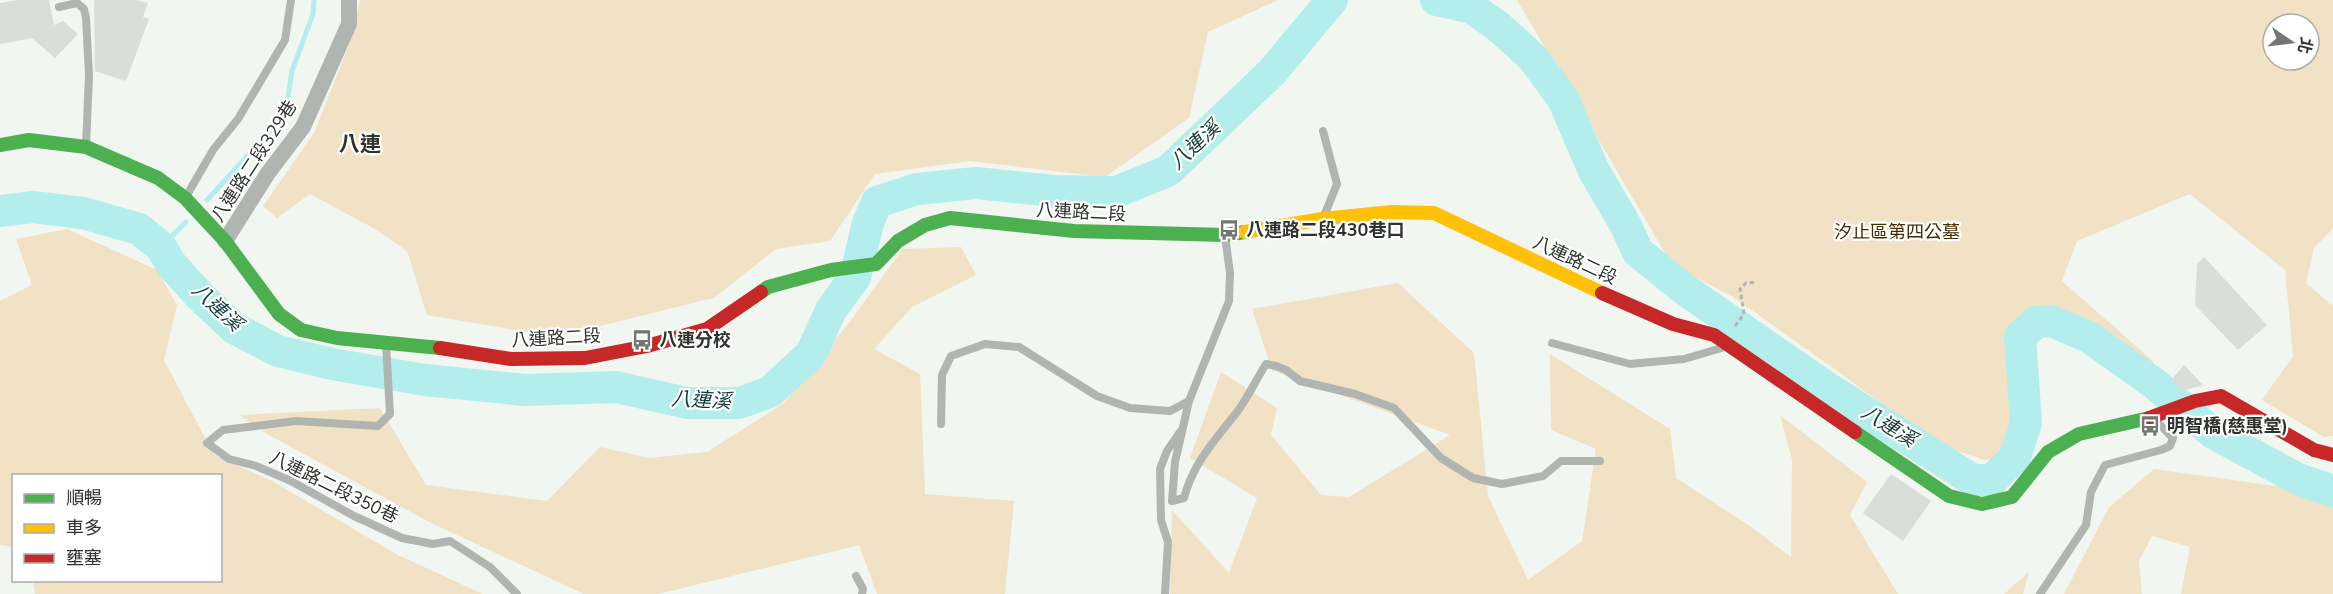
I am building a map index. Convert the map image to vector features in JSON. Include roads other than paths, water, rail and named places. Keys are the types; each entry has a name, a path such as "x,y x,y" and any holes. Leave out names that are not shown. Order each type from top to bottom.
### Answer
{"street":[{"name":"八連路二段329巷","path":"225,241 268,173 303,127 349,24 349,0"},
{"name":"八連路二段","path":"0,145 29,140 86,147 158,178 185,198 225,241 279,314 302,330 337,338 424,346 511,359 585,358 647,346 707,330 768,287 831,270 876,264 898,241 925,225 950,218 1074,231 1225,235 1322,219 1392,212 1434,213 1604,294 1673,324 1714,335 1949,496 1982,504 2012,497 2048,452 2079,434 2158,415 2221,396 2314,450 2333,455"}],"lane":[{"path":"185,198 213,150 238,119 285,40 291,0"},
{"path":"59,7 77,3 84,9 86,18 89,75 86,147"},
{"path":"1322,219 1337,184 1323,131"},
{"path":"1225,235 1230,273 1229,301 1189,401 1175,462 1172,501 1184,498 1188,482 1203,453 1239,409 1266,364 1286,370 1300,381 1355,394 1394,408 1441,458 1473,478 1502,484 1543,476 1561,461 1600,461"},
{"name":"八連路二段350巷","path":"386,343 390,414 378,426 296,422 223,430 207,443 229,459 256,466 291,481 354,516 402,538 433,543 450,541 490,567 517,594"},
{"path":"1552,343 1630,364 1684,359 1729,346"},
{"path":"941,424 942,375 951,356 984,344 1019,347 1097,396 1130,408 1170,411 1189,401"},
{"path":"2040,594 2086,525 2091,492 2105,465 2170,446 2173,438 2158,415"},
{"path":"1166,594 1168,542 1161,520 1160,469 1167,452 1184,427"},
{"path":"856,576 863,589 862,594"}],"waterway":[{"path":"207,200 273,128 287,103 292,71 313,14 314,0"},
{"name":"八連溪","path":"0,211 33,207 83,213 139,229 161,247 171,264 234,328 278,351 332,364 425,380 525,390 616,387 687,403 739,403 770,392 811,354 831,310 855,277 868,223 877,202 917,189 976,183 1054,191 1116,192 1168,171 1272,72 1332,0"},
{"name":"八連溪","path":"1436,0 1472,8 1500,28 1533,58 1563,99 1594,171 1625,224 1638,252 1684,289 1826,387 1973,480 1992,480 2015,457 2026,423 2020,337 2036,322 2051,321 2089,337 2155,384 2213,433 2298,479 2333,491"},
{"path":"161,247 186,222"}],"place":[{"name":"八連路二段430巷口","path":"1229,230"},
{"name":"八連分校","path":"642,340"},
{"name":"明智橋(慈惠堂)","path":"2150,426"}],"district":[{"name":"八連","path":"360,144"}],"park label":[{"name":"汐止區第四公墓","path":"1897,232"}]}
